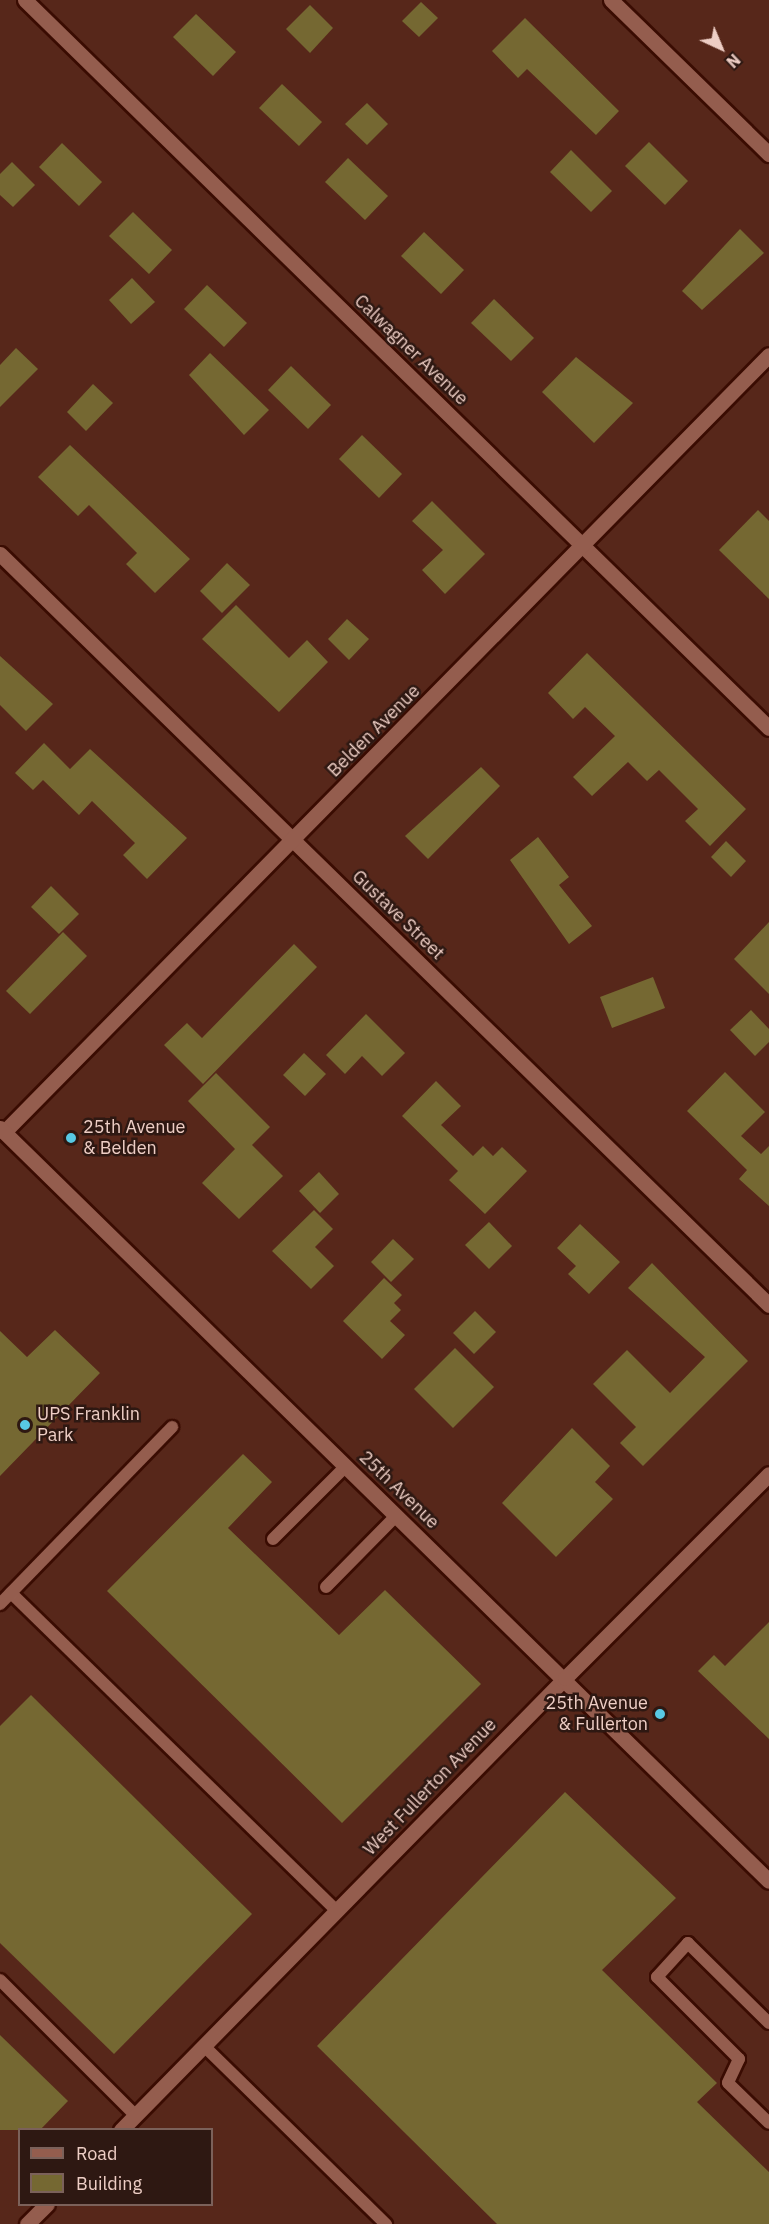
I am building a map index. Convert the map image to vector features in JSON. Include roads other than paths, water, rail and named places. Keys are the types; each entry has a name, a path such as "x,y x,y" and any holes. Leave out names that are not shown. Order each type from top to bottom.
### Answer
{"street":[{"name":"Calwagner Avenue","path":"25,0 769,728"},
{"path":"611,0 769,154"},
{"name":"Belden Avenue","path":"2,1130 294,840 769,355"},
{"name":"Gustave Street","path":"0,554 769,1305"},
{"name":"25th Avenue","path":"2,1130 565,1678 769,1881"},
{"name":"West Fullerton Avenue","path":"123,2128 769,1474"},
{"path":"27,2224 46,2206"}],"lane":[{"path":"0,1604 172,1427"},
{"path":"273,1539 346,1466"},
{"path":"326,1587 397,1515"},
{"path":"11,1593 336,1910"},
{"path":"769,2023 688,1943 657,1977 739,2059 728,2083 769,2124"},
{"path":"0,1980 135,2115"},
{"path":"204,2046 386,2224"}],"place":[{"name":"25th Avenue & Belden","path":"71,1138"},
{"name":"UPS Franklin Park","path":"25,1425"},
{"name":"25th Avenue & Fullerton","path":"660,1714"}]}
